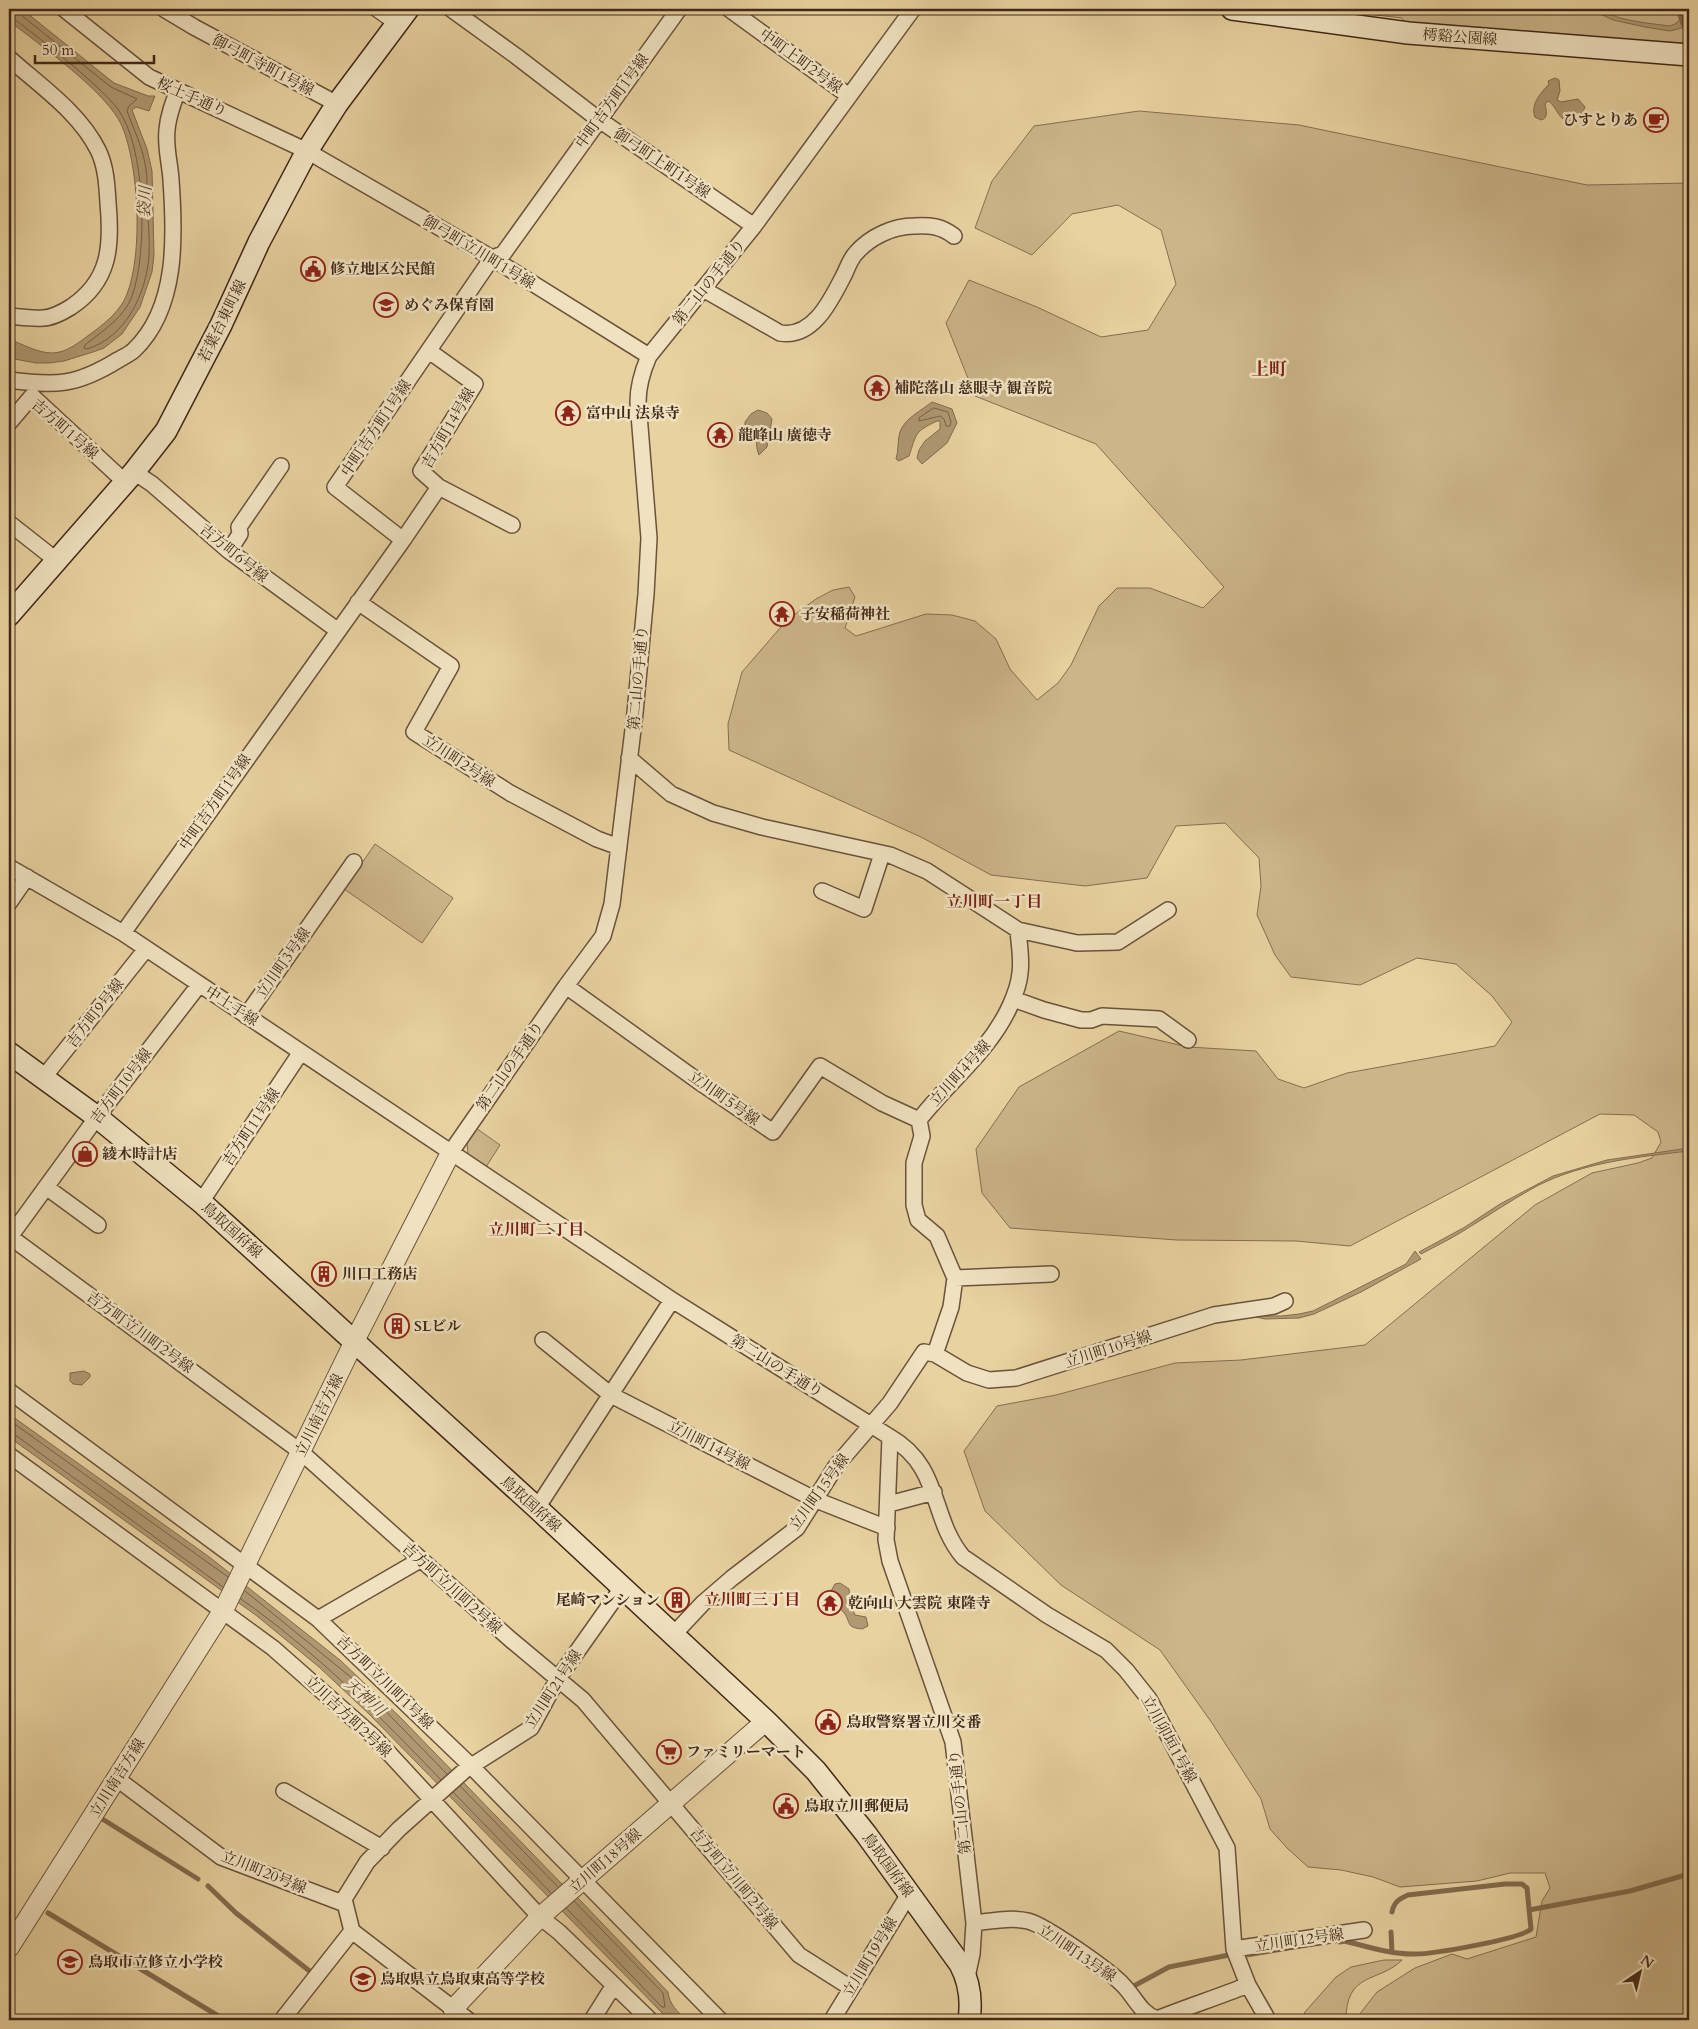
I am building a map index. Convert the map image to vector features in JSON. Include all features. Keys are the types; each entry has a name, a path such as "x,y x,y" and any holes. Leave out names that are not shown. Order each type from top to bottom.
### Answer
{"main road":[{"name":"樗谿公園線","path":"1232,9 1291,13 1408,33 1689,55"},
{"name":"若葉台東町線","path":"9,615 166,432 221,325 259,242 307,151 337,104 402,16"},
{"name":"鳥取国府線","path":"9,1053 97,1116 201,1202 537,1508 766,1721 822,1778 866,1834 967,1977"},
{"path":"967,1977 969,2020"}],"street":[{"name":"桜土手通り","path":"64,9 142,72 160,83 307,151"},
{"name":"御弓町寺町1号線","path":"164,9 194,28 337,104"},
{"path":"377,9 402,16"},
{"name":"御弓町上町1号線","path":"451,9 598,119 754,226"},
{"name":"中町吉方町1号線","path":"123,932 402,540 335,487 492,258 503,254 598,119 679,9"},
{"name":"中町上町2号線","path":"729,9 849,96"},
{"name":"第二山の手通り","path":"913,9 754,226 649,356 638,392 648,538 636,714 612,904 603,936 451,1152 672,1300 890,1437 886,1540 890,1561 953,1742 974,1923 972,1954 967,1977"},
{"path":"9,58 86,130 100,153 106,179 109,243 105,268 93,289 80,300 63,312 45,318 9,316"},
{"path":"9,380 36,390 84,379 133,351 150,330 163,303 171,255 171,179 166,131 178,90"},
{"name":"御弓町立川町1号線","path":"307,151 492,258 649,356"},
{"path":"703,289 780,334 790,335 803,330 814,322 825,309 855,254 888,231 908,226 928,226 940,227 954,236"},
{"name":"吉方町14号線","path":"402,540 438,486 421,471 475,384 429,351"},
{"name":"吉方町1号線","path":"9,423 36,390 129,477"},
{"path":"229,551 240,534 239,527 281,466"},
{"name":"吉方町6号線","path":"129,477 152,484 229,551 337,630"},
{"path":"438,486 512,525"},
{"path":"9,523 56,560"},
{"name":"立川町2号線","path":"358,602 451,666 414,732 510,793 597,840 619,847"},
{"path":"629,758 671,794 713,813 762,827 882,854 927,871 1018,930 1077,944 1118,942 1168,910"},
{"path":"822,891 864,909 882,854"},
{"name":"立川町3号線","path":"246,1016 354,862"},
{"name":"中土手線","path":"9,867 123,932 199,985 451,1152"},
{"path":"9,903 27,877"},
{"name":"立川町4号線","path":"955,1278 937,1236 918,1220 914,1205 914,1162 922,1136 919,1120 934,1101 980,1053 1002,1022 1013,999 1020,974 1018,930"},
{"name":"吉方町9号線","path":"44,1077 146,948"},
{"name":"吉方町10号線","path":"9,1236 97,1116 199,985"},
{"name":"立川町5号線","path":"566,986 698,1081 773,1132 820,1066 882,1103 919,1120"},
{"path":"1013,999 1081,1020 1091,1020 1102,1016 1159,1019 1188,1040"},
{"name":"吉方町11号線","path":"201,1202 301,1052"},
{"name":"立川南吉方線","path":"9,1948 224,1610 354,1342 451,1152"},
{"path":"46,1187 98,1225"},
{"name":"吉方町立川町2号線","path":"9,1236 301,1452 420,1560 557,1680 583,1700 799,1955 851,1988"},
{"path":"871,1424 890,1404 924,1352 935,1354 951,1307 955,1278 1051,1274"},
{"path":"537,1508 672,1300"},
{"name":"立川町10号線","path":"935,1354 967,1373 989,1380 1016,1378 1214,1315 1274,1306 1285,1301"},
{"name":"立川町14号線","path":"543,1340 611,1395 816,1500 887,1528"},
{"name":"吉方町立川町1号線","path":"9,1391 245,1567 318,1618 720,2020"},
{"name":"立川町15号線","path":"673,1635 717,1590 797,1528 836,1466 871,1424"},
{"name":"立川卯垣1号線","path":"890,1437 905,1447 927,1474 946,1527 963,1557 1032,1604 1106,1650 1126,1670 1149,1699 1197,1787 1227,1848 1234,1949 1248,1985 1268,2020"},
{"name":"立川吉方町2号線","path":"9,1455 224,1610 273,1648 367,1731 435,1798 544,1914 650,2020"},
{"path":"888,1504 934,1492"},
{"path":"318,1618 420,1560"},
{"name":"立川町21号線","path":"435,1798 468,1768 531,1728 557,1680 622,1588"},
{"name":"立川町18号線","path":"460,2015 544,1914 766,1721"},
{"name":"立川町20号線","path":"116,1778 221,1857 345,1904"},
{"path":"284,1791 382,1848"},
{"path":"435,1798 399,1829 367,1862 344,1899 352,1931 460,2015"},
{"name":"立川町19号線","path":"832,2020 909,1894"},
{"name":"立川町13号線","path":"974,1923 1010,1920 1034,1923 1099,1965 1122,1984 1148,2016 1157,2019 1248,1985"},
{"name":"立川町12号線","path":"1234,1949 1364,1930"},
{"path":"282,2020 352,1931"},
{"path":"592,2020 614,1985"}],"shaded area":[{"path":"1323,9 1689,9 1689,46 1406,25 1402,18"},
{"path":"1139,111 1299,125 1587,185 1689,183 1689,2020 1355,2020 1377,1992 1415,1968 1452,1954 1467,1959 1536,1937 1542,1901 1550,1888 1545,1873 1510,1873 1477,1881 1400,1887 1373,1877 1341,1870 1308,1867 1270,1829 1261,1799 1212,1723 1160,1650 1061,1585 985,1511 964,1451 997,1406 1056,1395 1175,1363 1241,1360 1365,1345 1535,1205 1592,1173 1652,1158 1661,1142 1658,1132 1634,1115 1600,1114 1350,1246 1296,1241 1177,1240 1010,1228 982,1193 976,1149 1019,1087 1119,1031 1188,1047 1256,1051 1278,1079 1304,1088 1347,1073 1495,1046 1512,1022 1492,996 1456,964 1417,958 1360,985 1291,977 1275,955 1257,915 1261,886 1259,858 1225,823 1176,826 1147,878 1085,886 991,875 921,837 729,750 728,724 742,672 787,620 816,599 833,590 849,587 855,597 845,628 856,636 926,614 952,615 975,621 996,639 1010,669 1037,700 1058,683 1071,665 1099,606 1117,588 1150,588 1203,608 1224,587 1096,444 975,396 946,323 969,280 1037,307 1101,337 1148,330 1176,284 1161,230 1118,205 1072,214 1032,255 975,228 992,181 1034,126"},
{"path":"375,844 453,898 422,943 344,889"},
{"path":"476,1128 500,1145 486,1167 468,1154 467,1142"},
{"path":"1384,1960 1402,1960 1384,1972 1365,1980 1358,1986 1347,2004 1346,2020 1310,2020 1304,2013 1336,1977 1351,1967"}],"water":[{"name":"袋川","path":"9,9 22,9 114,83 148,96 155,96 149,111 136,107 132,110 147,149 152,171 154,255 152,272 140,307 122,334 104,348 64,361 36,363 9,358 9,339 41,352 57,353 76,344 100,327 120,306 127,294 132,277 137,234 137,210 132,164 122,126 114,113 88,84 9,21"},
{"path":"1590,9 1645,23 1670,26 1680,20 1689,21 1689,26 1670,31 1645,27 1613,20"},
{"path":"1555,78 1559,80 1560,91 1557,100 1561,102 1578,99 1585,107 1577,118 1570,121 1565,120 1548,101 1545,104 1545,118 1541,120 1535,117 1534,108 1537,99 1549,84 1548,81"},
{"path":"932,402 952,409 957,423 947,443 922,464 917,458 919,450 925,441 940,429 940,421 937,421 917,434 909,456 899,461 896,459 902,427 909,419"},
{"path":"758,410 767,413 772,419 767,447 759,455 754,433 745,425 751,414"},
{"path":"1689,1148 1689,1151 1631,1158 1573,1171 1537,1186 1450,1239 1421,1254 1419,1252 1465,1227 1500,1204 1553,1176 1607,1160"},
{"path":"1415,1251 1421,1259 1361,1292 1314,1314 1299,1318 1265,1319 1252,1316 1219,1321 1010,1386 988,1386 967,1380 991,1384 1184,1326 1252,1312 1266,1316 1282,1316 1313,1311 1406,1264"},
{"path":"84,1371 90,1374 90,1377 82,1385 73,1384 70,1381 70,1373"},
{"name":"天神川","path":"9,1414 208,1556 340,1660 401,1718 559,1881 578,1898 668,1992 672,2004 686,2020 669,2020 369,1714 319,1667 257,1616 9,1437"},
{"path":"840,1583 849,1589 851,1606 855,1615 866,1617 868,1626 862,1629 851,1626 845,1614 828,1596 835,1584"},
{"path":"1347,1940 1241,1958 1240,1956"}],"waterway":[{"path":"1678,9 1683,24"},
{"path":"104,1820 198,1879"},
{"path":"1529,1910 1630,1891 1689,1874"},
{"path":"1340,1942 1344,1941 1395,1953 1422,1954 1493,1942 1524,1933 1531,1929 1527,1888 1522,1884 1505,1884 1408,1895 1397,1901 1392,1912"},
{"path":"208,1886 236,1913 312,1973"},
{"path":"48,1913 225,2020"},
{"path":"1391,1932 1392,1952"},
{"path":"1132,1987 1169,1967 1229,1955"}],"place":[{"name":"ひすとりあ","path":"1656,120"},
{"name":"修立地区公民館","path":"313,269"},
{"name":"めぐみ保育園","path":"386,305"},
{"name":"補陀落山 慈眼寺 観音院","path":"877,388"},
{"name":"富中山 法泉寺","path":"568,413"},
{"name":"龍峰山 廣徳寺","path":"720,435"},
{"name":"子安稲荷神社","path":"782,614"},
{"name":"綾木時計店","path":"85,1154"},
{"name":"川口工務店","path":"324,1274"},
{"name":"SLビル","path":"397,1326"},
{"name":"尾崎マンション","path":"677,1600"},
{"name":"乾向山 大雲院 東隆寺","path":"830,1603"},
{"name":"鳥取警察署立川交番","path":"828,1722"},
{"name":"ファミリーマート","path":"669,1752"},
{"name":"鳥取立川郵便局","path":"786,1806"},
{"name":"鳥取市立修立小学校","path":"70,1962"},
{"name":"鳥取県立鳥取東高等学校","path":"363,1979"}],"district":[{"name":"上町","path":"1269,369"},
{"name":"立川町一丁目","path":"994,902"},
{"name":"立川町二丁目","path":"536,1230"},
{"name":"立川町三丁目","path":"752,1600"}]}
